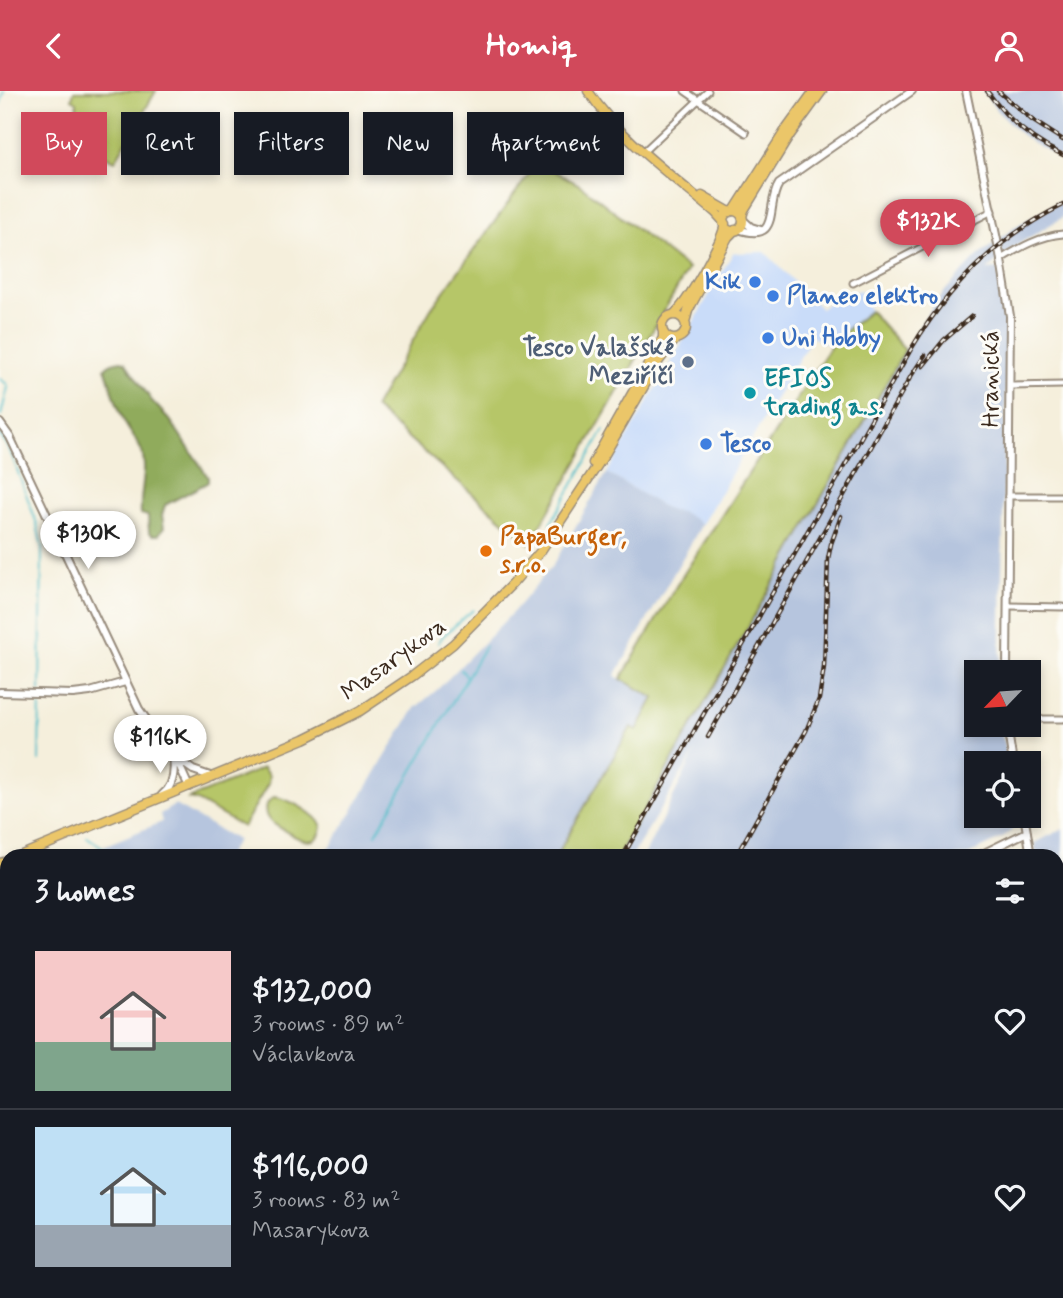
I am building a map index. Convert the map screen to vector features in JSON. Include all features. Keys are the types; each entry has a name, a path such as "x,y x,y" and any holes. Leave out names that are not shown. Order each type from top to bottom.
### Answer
{"main road":[{"path":"588,91 614,125 716,212 728,228 736,230 742,225 744,210 790,135 822,91"},
{"path":"724,223 725,216 732,211 814,91"},
{"path":"685,187 739,213 743,219"},
{"name":"Masarykova","path":"573,500 663,338 663,321 677,312 688,296 718,244 724,223"},
{"name":"Masarykova","path":"36,849 279,750 341,721 378,700 453,644 540,552 605,454 658,362 675,340 685,334 688,311 728,237 736,230"},
{"path":"673,315 685,322"},
{"path":"663,333 675,340"}],"street":[{"path":"685,91 746,133"},
{"path":"643,152 708,91"},
{"path":"736,230 750,233 767,226 771,220 774,193 782,181 912,91"},
{"name":"Hranická","path":"966,91 992,211 1010,316 1007,660"},
{"path":"853,283 992,211"},
{"path":"743,219 751,227 761,230"},
{"path":"1001,259 1029,243 1063,234"},
{"path":"1011,386 1063,385"},
{"path":"0,423 10,436 125,682 144,717 180,767 189,787"},
{"path":"1008,496 1063,496"},
{"path":"1008,606 1063,607"},
{"path":"0,692 73,694 125,682"},
{"path":"1041,719 1063,719"},
{"path":"173,756 193,770 213,777"},
{"path":"157,799 169,790 172,784 173,756"},
{"path":"1026,828 1030,849"},
{"path":"992,849 1027,832"}],"shaded area":[{"path":"983,91 1063,91 1063,159 1022,135 997,111"},
{"path":"1063,200 1063,217 1017,245 987,270 998,269 1007,324 1000,660 964,660 964,737 1003,737 1005,751 964,751 964,828 1014,828 1004,837 980,849 647,849 696,750 636,849 622,849 925,317 977,257 1016,226"},
{"path":"765,252 821,309 832,299 860,290 870,311 831,346 812,337 702,524 682,513 670,511 607,473 733,253"},
{"path":"607,473 670,511 682,512 702,524 615,676 654,697 637,730 631,728 560,849 327,849 415,708 438,689 514,611 553,565"},
{"path":"175,805 237,840 231,849 96,849 162,822 160,814"},
{"path":"1063,829 1063,849 1035,849 1034,843"}],"green space":[{"path":"74,91 156,91 144,112 121,112 121,151 115,161 107,157 107,112 77,112 77,102 72,99"},
{"path":"529,175 562,175 580,185 688,269 530,544 374,408 431,309"},
{"path":"870,311 905,350 622,849 560,849 631,727 637,730 654,698 621,679 678,583 831,346"},
{"path":"121,361 125,362 152,401 170,420 208,477 205,484 165,505 162,515 164,528 158,535 149,532 148,516 141,514 144,468 142,452 122,417 105,368"},
{"path":"263,768 269,776 268,784 243,827 189,799"},
{"path":"274,797 294,803 319,821 322,826 319,835 308,841 271,822 265,809"}],"waterway":[{"path":"0,105 4,91"},
{"path":"0,379 8,387 1,415"},
{"path":"551,523 604,430"},
{"path":"0,434 12,456 37,524 42,548 40,691"},
{"path":"438,643 473,610"},
{"path":"376,834 485,646"},
{"path":"461,670 467,677"},
{"path":"39,761 40,696"},
{"path":"87,837 105,849"}],"railway":[{"path":"987,91 1020,128 1063,155"},
{"path":"998,91 1032,120 1063,140"},
{"path":"627,849 924,328 957,286 995,249 1039,218 1063,205"},
{"path":"923,366 944,340 972,316"},
{"path":"708,737 925,355"},
{"path":"740,849 806,731 819,699 824,667 828,559 841,516"}],"place":[{"name":"Kik","path":"755,282"},
{"name":"Planeo elektro","path":"773,296"},
{"name":"Uni Hobby","path":"768,338"},
{"name":"Tesco Valašské Meziříčí","path":"688,362"},
{"name":"EFIOS trading a.s.","path":"750,393"},
{"name":"Tesco","path":"706,444"},
{"name":"PapaBurger, s.r.o.","path":"486,551"}]}
